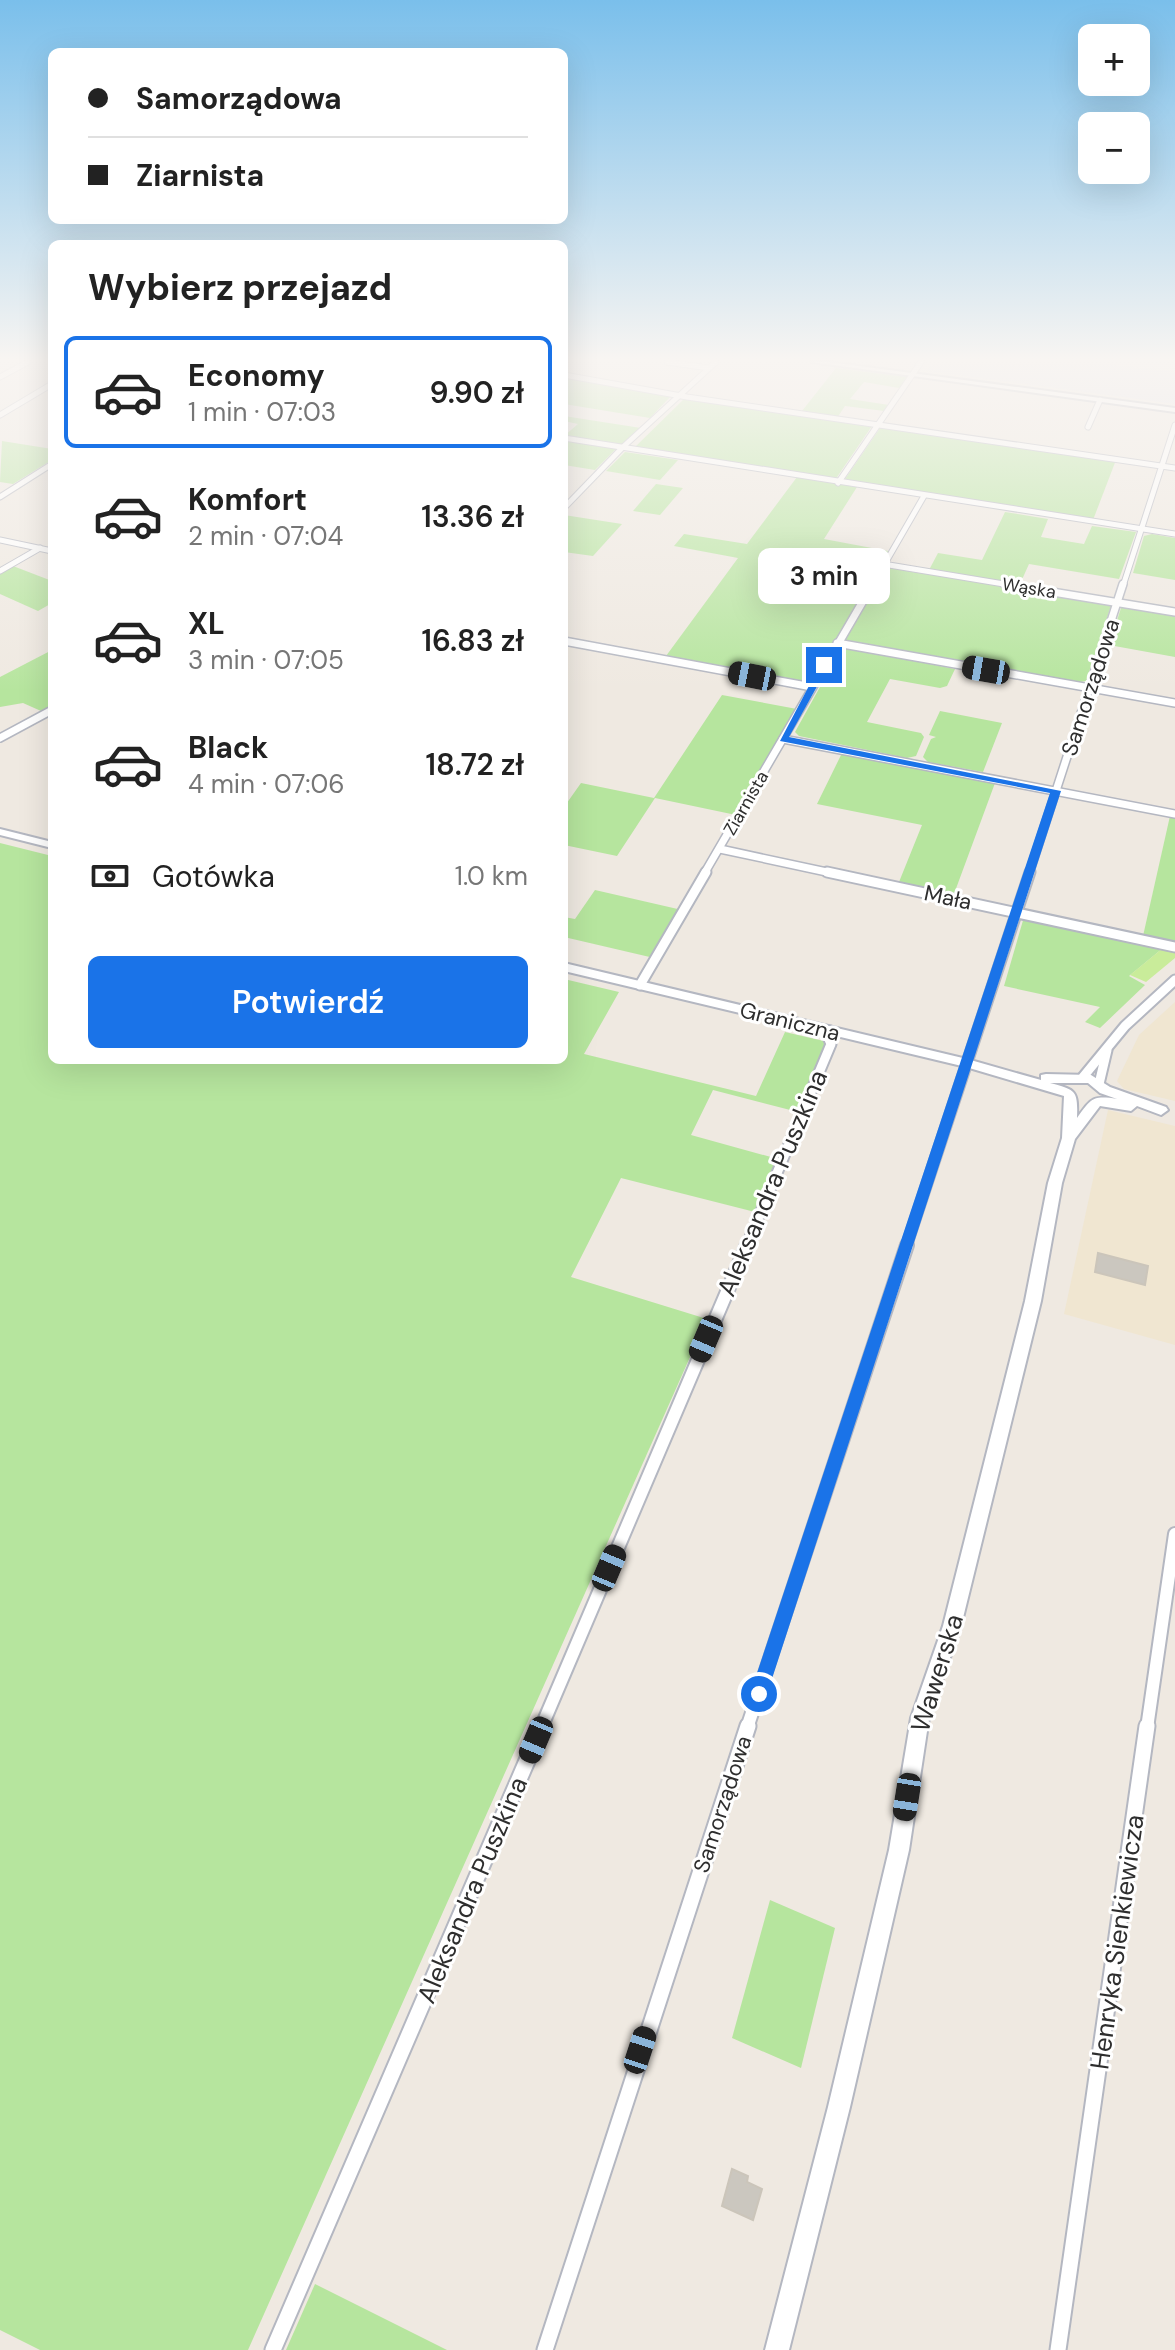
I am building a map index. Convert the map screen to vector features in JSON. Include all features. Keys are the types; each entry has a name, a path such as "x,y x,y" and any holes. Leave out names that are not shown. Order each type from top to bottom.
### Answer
{"street":[{"path":"0,497 40,472"},
{"path":"568,504 599,472"},
{"path":"770,472 1175,534"},
{"path":"838,483 846,472"},
{"name":"Samorządowa","path":"545,2350 621,2110 1160,472"},
{"name":"Ziarnista","path":"640,985 924,496"},
{"path":"0,540 48,550"},
{"path":"0,571 40,548"},
{"name":"Wąska","path":"883,564 1175,612"},
{"path":"568,642 812,687"},
{"path":"837,643 1175,703"},
{"path":"0,738 48,712"},
{"path":"783,739 1175,814"},
{"path":"0,832 48,844"},
{"name":"Mała","path":"720,849 1175,947"},
{"name":"Graniczna","path":"568,968 1073,1087"},
{"name":"Wawerska","path":"777,2350 839,2107 899,1850 920,1718 964,1582 1039,1275 1055,1183 1069,1138 1073,1087 1125,1026 1175,980"},
{"name":"Aleksandra Puszkina","path":"273,2350 353,2170 779,1169 831,1044 828,1037 830,1031"},
{"name":"Wawerska","path":"1069,1138 1100,1095 1108,1049"},
{"path":"1073,1087 1081,1102 1100,1095"},
{"path":"1073,1087 1168,1112"},
{"name":"Henryka Sienkiewicza","path":"1058,2350 1175,1534"}],"shaded area":[{"path":"1175,1002 1175,1101 1124,1089 1117,1081 1139,1035"},
{"path":"1108,1110 1175,1126 1175,1345 1064,1314"}],"green space":[{"path":"1,472 33,472 13,484 0,482"},
{"path":"610,472 668,472 660,480"},
{"path":"784,472 841,472 835,480"},
{"path":"850,472 1112,472 1093,520 843,482"},
{"path":"797,477 857,487 824,539 888,551 875,572 825,563 812,584 863,594 812,683 666,656 738,558 674,546 684,534 747,544"},
{"path":"656,484 683,488 660,515 633,511"},
{"path":"1005,512 1048,519 1041,537 1084,544 1092,526 1136,532 1119,579 1029,564 1020,584 929,570 938,553 982,560"},
{"path":"568,516 622,524 593,556 568,553"},
{"path":"1152,534 1175,538 1175,580 1133,573 1144,536"},
{"path":"13,566 48,579 48,605 38,611 0,594 0,573"},
{"path":"885,566 1112,603 1086,681 1074,683 841,642"},
{"path":"1122,605 1175,614 1175,657 1109,645"},
{"path":"841,649 955,669 947,686 940,688 890,679 867,722 921,733 924,737 916,756 907,758 799,736 795,732"},
{"path":"48,652 48,707 41,711 23,703 0,707 0,677"},
{"path":"722,695 797,709 736,815 655,798 617,856 568,846 568,801 581,783 654,798"},
{"path":"940,711 1002,723 983,772 928,762 923,757 931,739 936,737 929,735"},
{"path":"842,753 995,783 954,894 899,882 922,825 817,804"},
{"path":"1170,816 1175,817 1175,943 1143,936"},
{"path":"0,843 48,855 48,1064 568,1064 568,980 619,992 584,1054 756,1096 785,1032 828,1042 798,1112 713,1090 691,1135 778,1159 755,1212 621,1178 571,1277 707,1319 248,2350 40,2350 0,2330"},
{"path":"595,890 682,910 654,958 568,938 568,918 575,919"},
{"path":"1024,917 1163,948 1129,976 1145,985 1100,1028 1085,1022 1100,1007 1004,986"},
{"path":"1163,948 1175,953 1175,958 1146,982 1130,975"},
{"path":"770,1900 835,1928 801,2068 732,2038"},
{"path":"315,2284 447,2350 286,2350"}],"building":[{"path":"1098,1253 1148,1266 1145,1285 1095,1272"},
{"path":"732,2169 748,2176 747,2182 762,2189 753,2220 722,2206"}],"route":[{"path":"759,1694 1056,791 783,739 824,665"}]}
